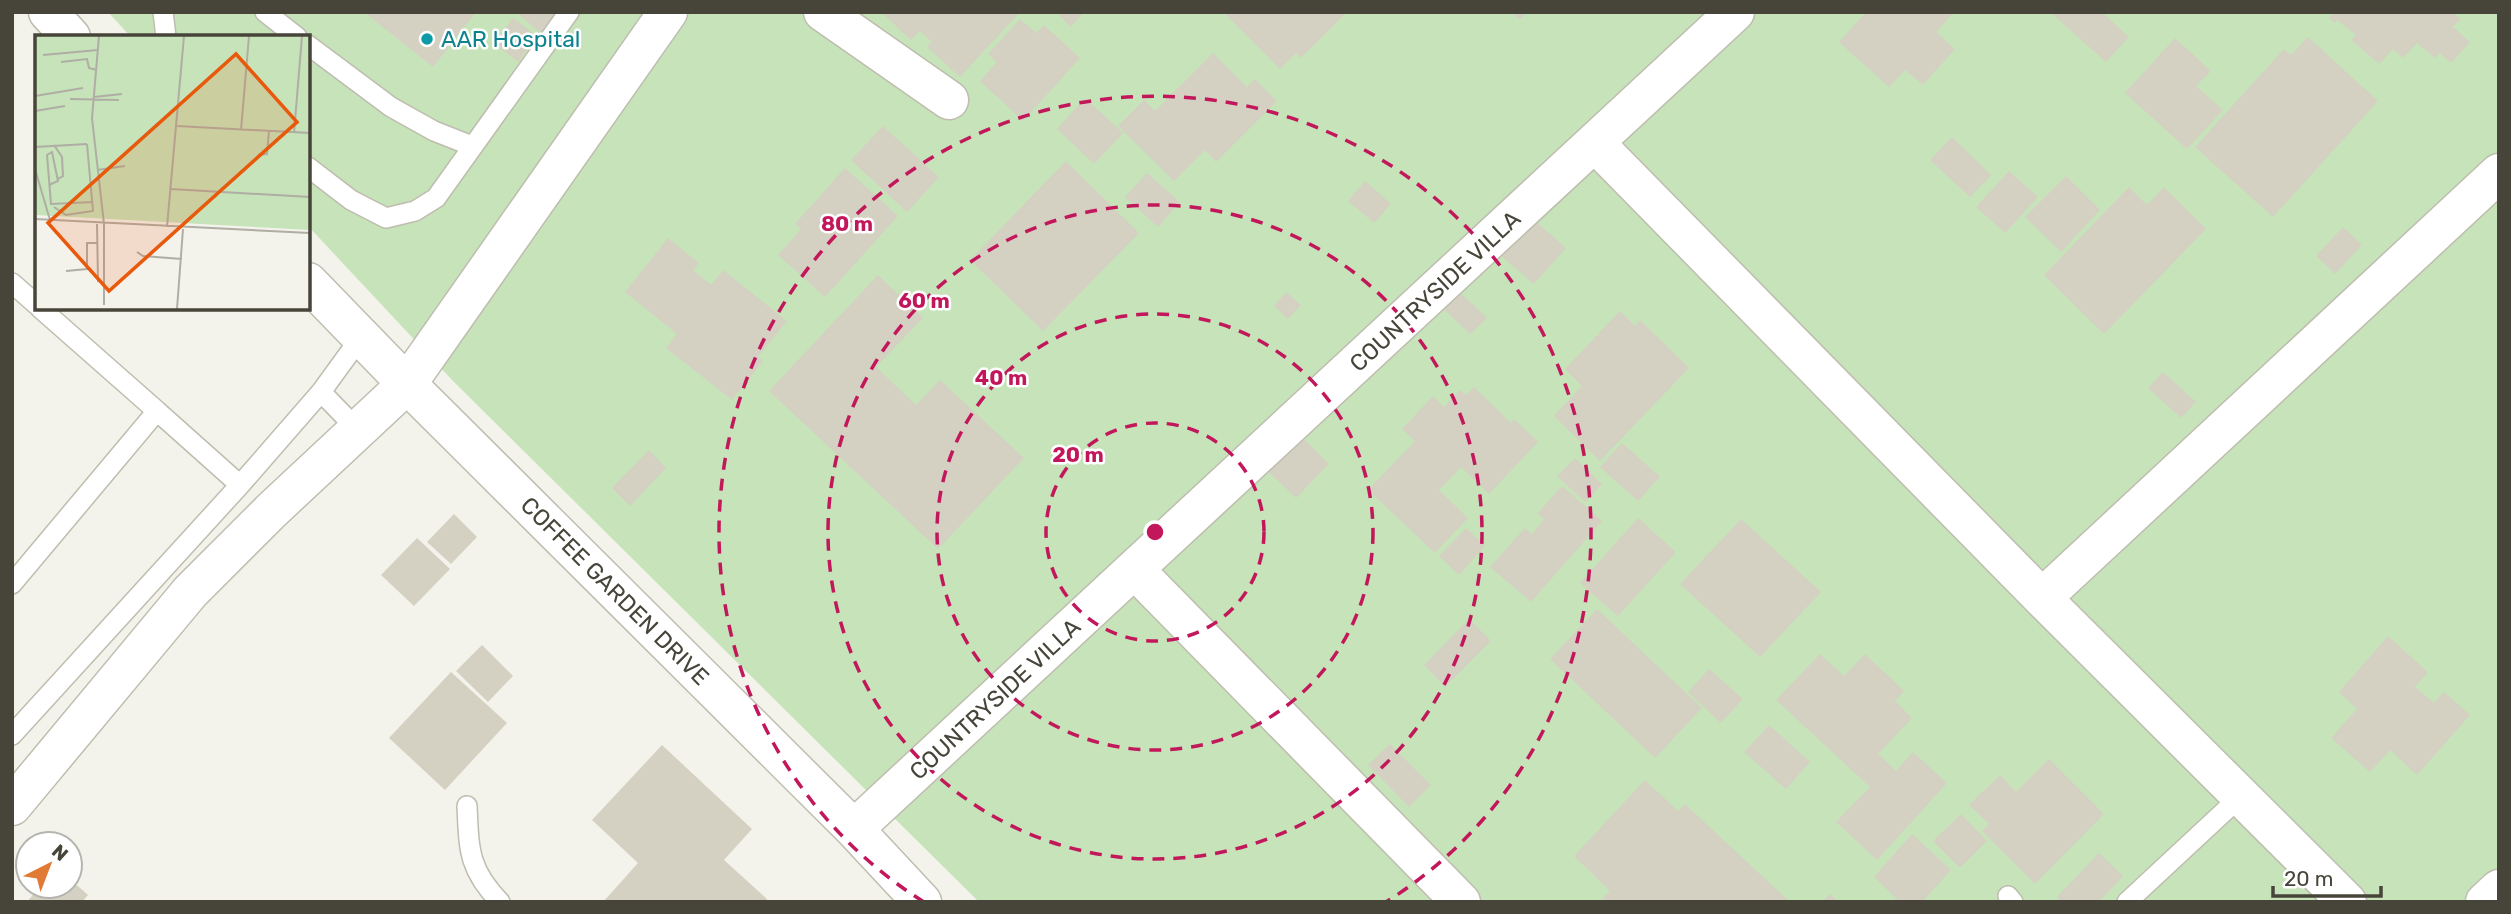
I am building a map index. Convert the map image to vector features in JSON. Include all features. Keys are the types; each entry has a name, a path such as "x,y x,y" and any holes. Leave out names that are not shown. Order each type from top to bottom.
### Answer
{"street":[{"path":"48,12 69,35"},
{"path":"12,806 190,592 271,511 407,383 668,12"},
{"path":"823,12 949,100"},
{"name":"COUNTRYSIDE VILLA","path":"854,829 1735,12"},
{"path":"1595,143 2042,598 2347,902"},
{"path":"2042,598 2499,173"},
{"name":"COFFEE GARDEN DRIVE","path":"310,284 854,829 922,902"},
{"path":"1135,570 1461,902"},
{"path":"2485,902 2499,889"}],"lane":[{"path":"163,12 166,35"},
{"path":"265,12 294,35"},
{"path":"310,169 351,200 386,218 415,211 436,198 569,12"},
{"path":"310,46 391,107 434,131 472,146"},
{"path":"12,283 35,303"},
{"path":"43,310 240,485"},
{"path":"12,735 240,485 321,392 361,337"},
{"path":"321,392 357,429"},
{"path":"12,584 157,411"},
{"path":"2127,902 2241,796"},
{"path":"467,806 469,847 476,872 482,884 500,902"}],"green space":[{"path":"108,12 2499,12 2499,902 979,902 452,380 310,228 310,35 129,35"}],"building":[{"name":"AAR Hospital","path":"364,12 476,12 433,67"},
{"path":"516,12 557,12 541,33"},
{"path":"881,12 1020,12 960,77 927,47 932,42 920,31 911,40"},
{"path":"1056,12 1084,12 1071,27"},
{"path":"1223,12 1347,12 1301,58 1296,53 1280,69"},
{"path":"1511,12 1527,12 1520,20"},
{"path":"1866,12 1954,12 1936,32 1955,49 1923,85 1905,70 1889,87 1839,42"},
{"path":"2050,12 2102,12 2129,37 2106,62"},
{"path":"2334,12 2453,12 2461,19 2453,27 2470,42 2451,63 2440,53 2435,58 2417,43 2403,58 2393,49 2379,64 2351,40 2356,35 2337,20 2335,23 2329,18"},
{"path":"513,18 537,36 518,62 494,43"},
{"path":"1020,19 1036,33 1044,25 1080,58 1023,121 980,81 997,62 988,54"},
{"path":"2308,37 2378,101 2273,217 2195,147 2284,49 2291,55"},
{"path":"2175,38 2211,71 2196,86 2223,110 2187,149 2125,93"},
{"path":"1213,53 1247,87 1255,79 1277,101 1216,162 1205,150 1174,181 1118,126 1144,100 1155,111"},
{"path":"1085,98 1123,133 1094,164 1057,129"},
{"path":"883,126 939,177 907,212 851,160"},
{"path":"1952,137 1991,175 1970,197 1930,160"},
{"path":"1066,161 1139,233 1043,331 970,260"},
{"path":"845,168 898,216 825,297 778,255 801,229 795,224"},
{"path":"2009,171 2038,197 2005,233 1976,207"},
{"path":"1147,173 1180,202 1158,227 1125,197"},
{"path":"2066,176 2100,210 2061,252 2025,217"},
{"path":"1365,181 1391,204 1374,223 1348,201"},
{"path":"2129,187 2147,205 2164,187 2206,229 2104,334 2044,275"},
{"path":"1532,218 1566,248 1534,284 1499,254"},
{"path":"2343,227 2362,245 2335,274 2316,256"},
{"path":"668,238 699,263 693,270 711,285 723,270 787,321 758,357 763,361 732,400 666,348 677,334 625,292"},
{"path":"878,275 923,318 876,367 916,405 940,380 1024,458 938,549 769,391"},
{"path":"1451,284 1487,318 1470,334 1435,301"},
{"path":"1286,292 1301,305 1288,319 1274,306"},
{"path":"1620,311 1635,326 1640,320 1689,368 1600,461 1554,416 1582,386 1565,369"},
{"path":"2163,372 2196,402 2181,418 2148,388"},
{"path":"1474,387 1511,423 1514,419 1538,442 1489,494 1461,467 1439,490 1468,518 1435,553 1368,490 1415,441 1402,429 1433,396 1444,407 1460,390 1466,395"},
{"path":"1292,427 1329,464 1296,498 1258,462"},
{"path":"1622,443 1660,477 1638,501 1600,467"},
{"path":"649,450 666,468 630,506 612,488"},
{"path":"1575,458 1602,484 1585,502 1557,476"},
{"path":"1562,486 1602,521 1531,602 1490,567 1525,528 1532,534 1544,519 1537,514"},
{"path":"454,514 477,537 451,564 427,542"},
{"path":"1638,518 1676,552 1618,616 1580,583"},
{"path":"1741,519 1821,592 1760,657 1680,584"},
{"path":"1466,528 1485,546 1459,575 1439,556"},
{"path":"417,538 450,569 414,606 381,575"},
{"path":"1597,609 1702,708 1655,758 1550,659"},
{"path":"1469,619 1491,641 1445,687 1424,665"},
{"path":"2388,636 2428,672 2415,687 2434,703 2444,692 2470,715 2417,775 2390,750 2370,772 2331,738 2357,709 2339,692"},
{"path":"482,645 513,676 488,702 456,671"},
{"path":"1820,654 1844,676 1865,654 1904,691 1895,701 1912,718 1878,754 1896,771 1913,752 1947,783 1877,860 1836,822 1870,787 1776,700"},
{"path":"1709,669 1743,699 1721,723 1688,692"},
{"path":"451,672 507,723 445,790 389,738"},
{"path":"1769,725 1810,762 1786,789 1744,752"},
{"path":"1390,744 1431,785 1409,807 1368,765"},
{"path":"662,745 752,829 724,860 767,899 765,902 603,902 638,863 592,820"},
{"path":"2049,759 2104,814 2035,884 1982,831 1989,824 1969,805 2000,775 2016,792"},
{"path":"1645,780 1678,811 1685,804 1790,902 1600,902 1610,891 1574,856"},
{"path":"1961,814 1987,841 1960,868 1933,841"},
{"path":"1912,834 1951,870 1922,902 1900,902 1874,877"},
{"path":"2099,853 2123,876 2099,902 2062,902 2057,897"},
{"path":"1830,894 1838,902 1822,902"},
{"path":"29,900 84,900 82,902 27,902"}],"place":[{"name":"AAR Hospital","path":"427,39"}]}
